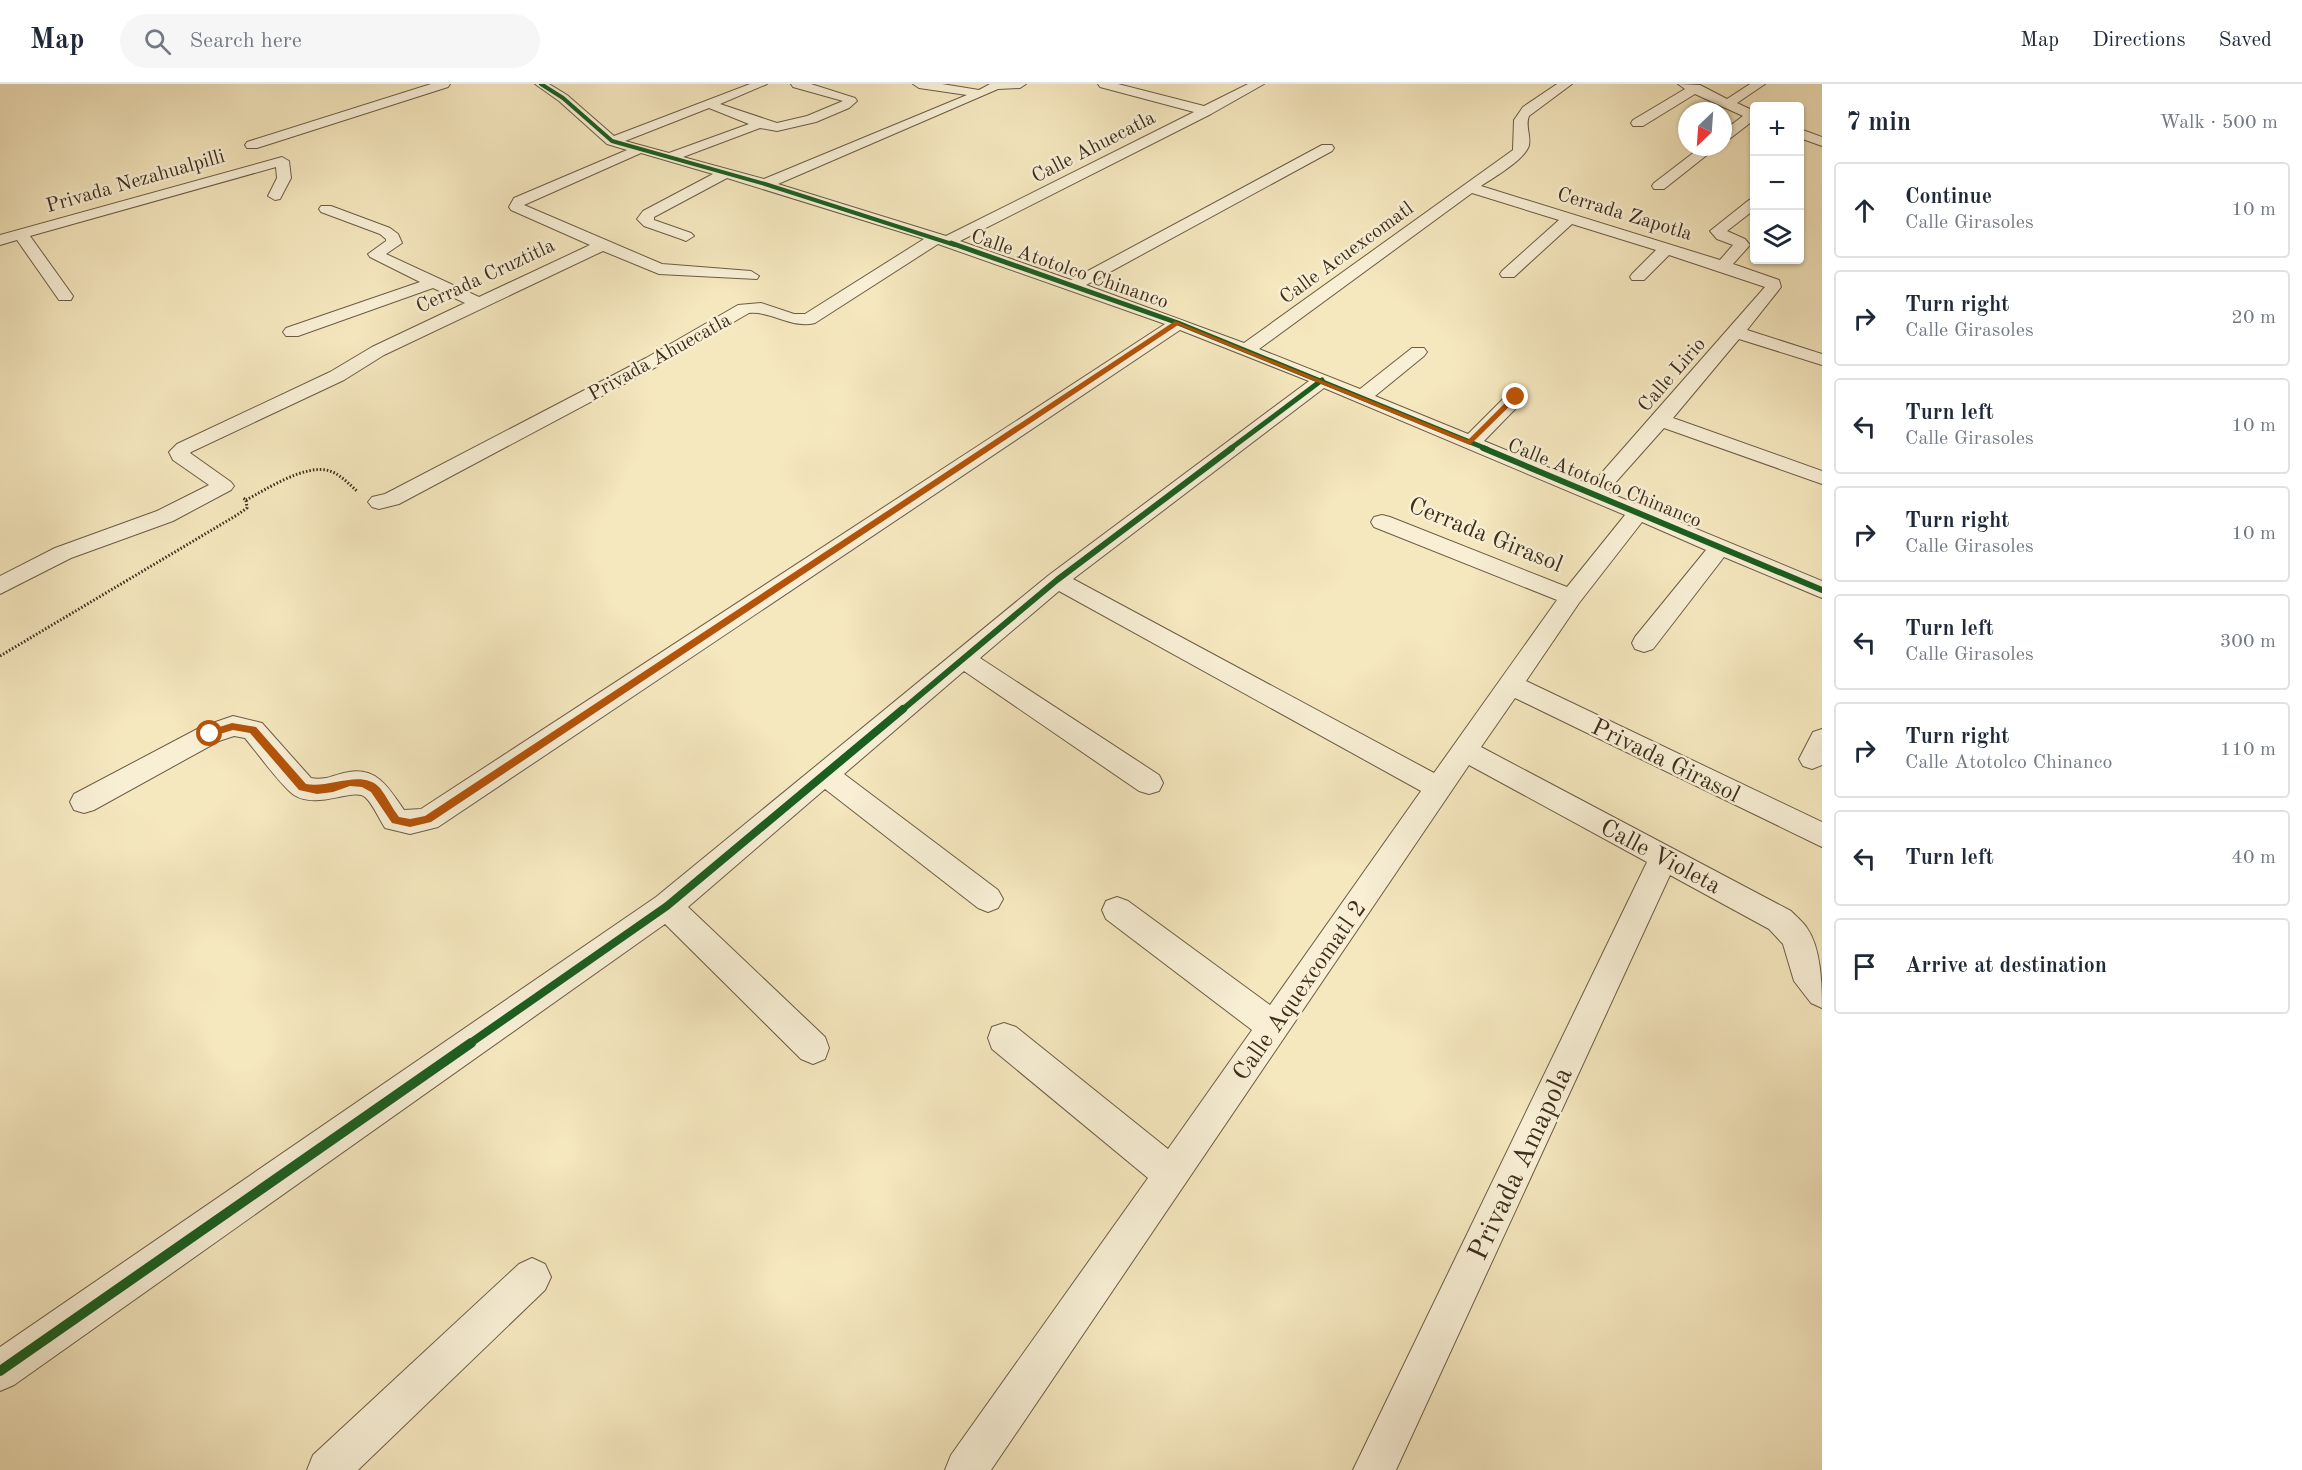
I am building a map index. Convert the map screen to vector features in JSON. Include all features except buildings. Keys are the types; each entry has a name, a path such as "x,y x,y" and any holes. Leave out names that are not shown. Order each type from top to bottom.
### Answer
{"street":[{"path":"275,196 284,178 282,161 252,144 444,84"},
{"name":"Calle Atotolco Chinanco","path":"541,84 563,98 612,141 765,184 941,240 1178,323 1322,380 1822,590"},
{"path":"612,141 762,84"},
{"path":"709,104 778,129 851,101 797,84"},
{"path":"919,84 981,94"},
{"path":"765,184 981,94 995,86 1020,84"},
{"path":"1104,84 1206,111"},
{"name":"Calle Ahuecatla","path":"941,240 1258,84"},
{"name":"Calle Acuexcomatl","path":"1246,350 1519,152 1524,145 1520,121 1524,113 1566,84"},
{"path":"1730,102 1758,84"},
{"path":"1638,123 1690,86 1723,102"},
{"path":"1732,106 1750,113"},
{"path":"1732,131 1750,118"},
{"path":"670,157 760,124"},
{"path":"1804,135 1822,142"},
{"path":"1072,286 1327,148"},
{"name":"Cerrada Cruztitla","path":"605,244 516,207 519,201 640,149"},
{"path":"1659,186 1698,156"},
{"name":"Privada Nezahualpilli","path":"0,240 282,161"},
{"path":"686,236 649,223 645,219 648,214 725,173"},
{"name":"Cerrada Zapotla","path":"1471,188 1767,280"},
{"path":"1723,266 1742,245 1718,231 1750,207"},
{"path":"327,209 385,231 393,237 394,243 376,254 478,303"},
{"path":"1508,274 1570,218"},
{"path":"20,234 65,296"},
{"name":"Privada Ahuecatla","path":"379,502 392,499 652,362 744,309 762,307 791,319 800,321 809,319 941,240"},
{"path":"605,244 659,269 751,276"},
{"name":"Cerrada Cruztitla","path":"224,486 180,456 179,452 336,376 378,351 605,244"},
{"path":"1638,277 1667,248"},
{"name":"Calle Lirio","path":"1593,495 1661,420 1773,287 1773,284 1767,280"},
{"path":"291,332 433,283"},
{"path":"84,802 210,734 232,726 253,730 303,787 317,790 333,789 350,782 363,783 375,789 395,820 410,823 428,819 1178,323"},
{"path":"1736,332 1822,360"},
{"path":"1362,397 1418,352"},
{"path":"0,1371 667,906 1057,580 1322,380"},
{"path":"1470,443 1516,397"},
{"path":"1661,420 1822,478"},
{"path":"0,586 63,553 165,516 224,486"},
{"name":"Calle Aquexcomatl 2","path":"966,1470 1571,597 1637,514"},
{"name":"Cerrada Girasol","path":"1382,522 1571,597"},
{"path":"1644,644 1720,547"},
{"path":"1057,580 1439,788"},
{"path":"964,659 1149,783"},
{"name":"Privada Girasol","path":"1511,685 1822,835"},
{"name":"Calle Violeta","path":"1465,750 1780,920 1797,938 1805,971 1822,993"},
{"path":"826,775 988,899"},
{"name":"Privada Amapola","path":"1374,1470 1664,857"},
{"path":"667,906 813,1048"},
{"path":"1117,910 1273,1027"},
{"path":"1004,1038 1171,1174"},
{"path":"328,1470 532,1277"}],"path":[{"path":"246,500 310,469 324,469 336,473 368,500 379,502"},
{"path":"224,486 246,500"},
{"path":"0,656 237,515 246,508 246,500"}],"cycle path":[{"path":"541,84 563,98 612,141 765,184 936,238 1178,323 1322,380 1822,590"},
{"path":"0,1371 667,906 1057,580 1322,380"}],"route":[{"path":"210,734 232,726 253,730 303,787 317,790 333,789 350,782 363,783 375,789 395,820 410,823 428,819 1178,323 1322,380 1470,443 1516,397"}]}
